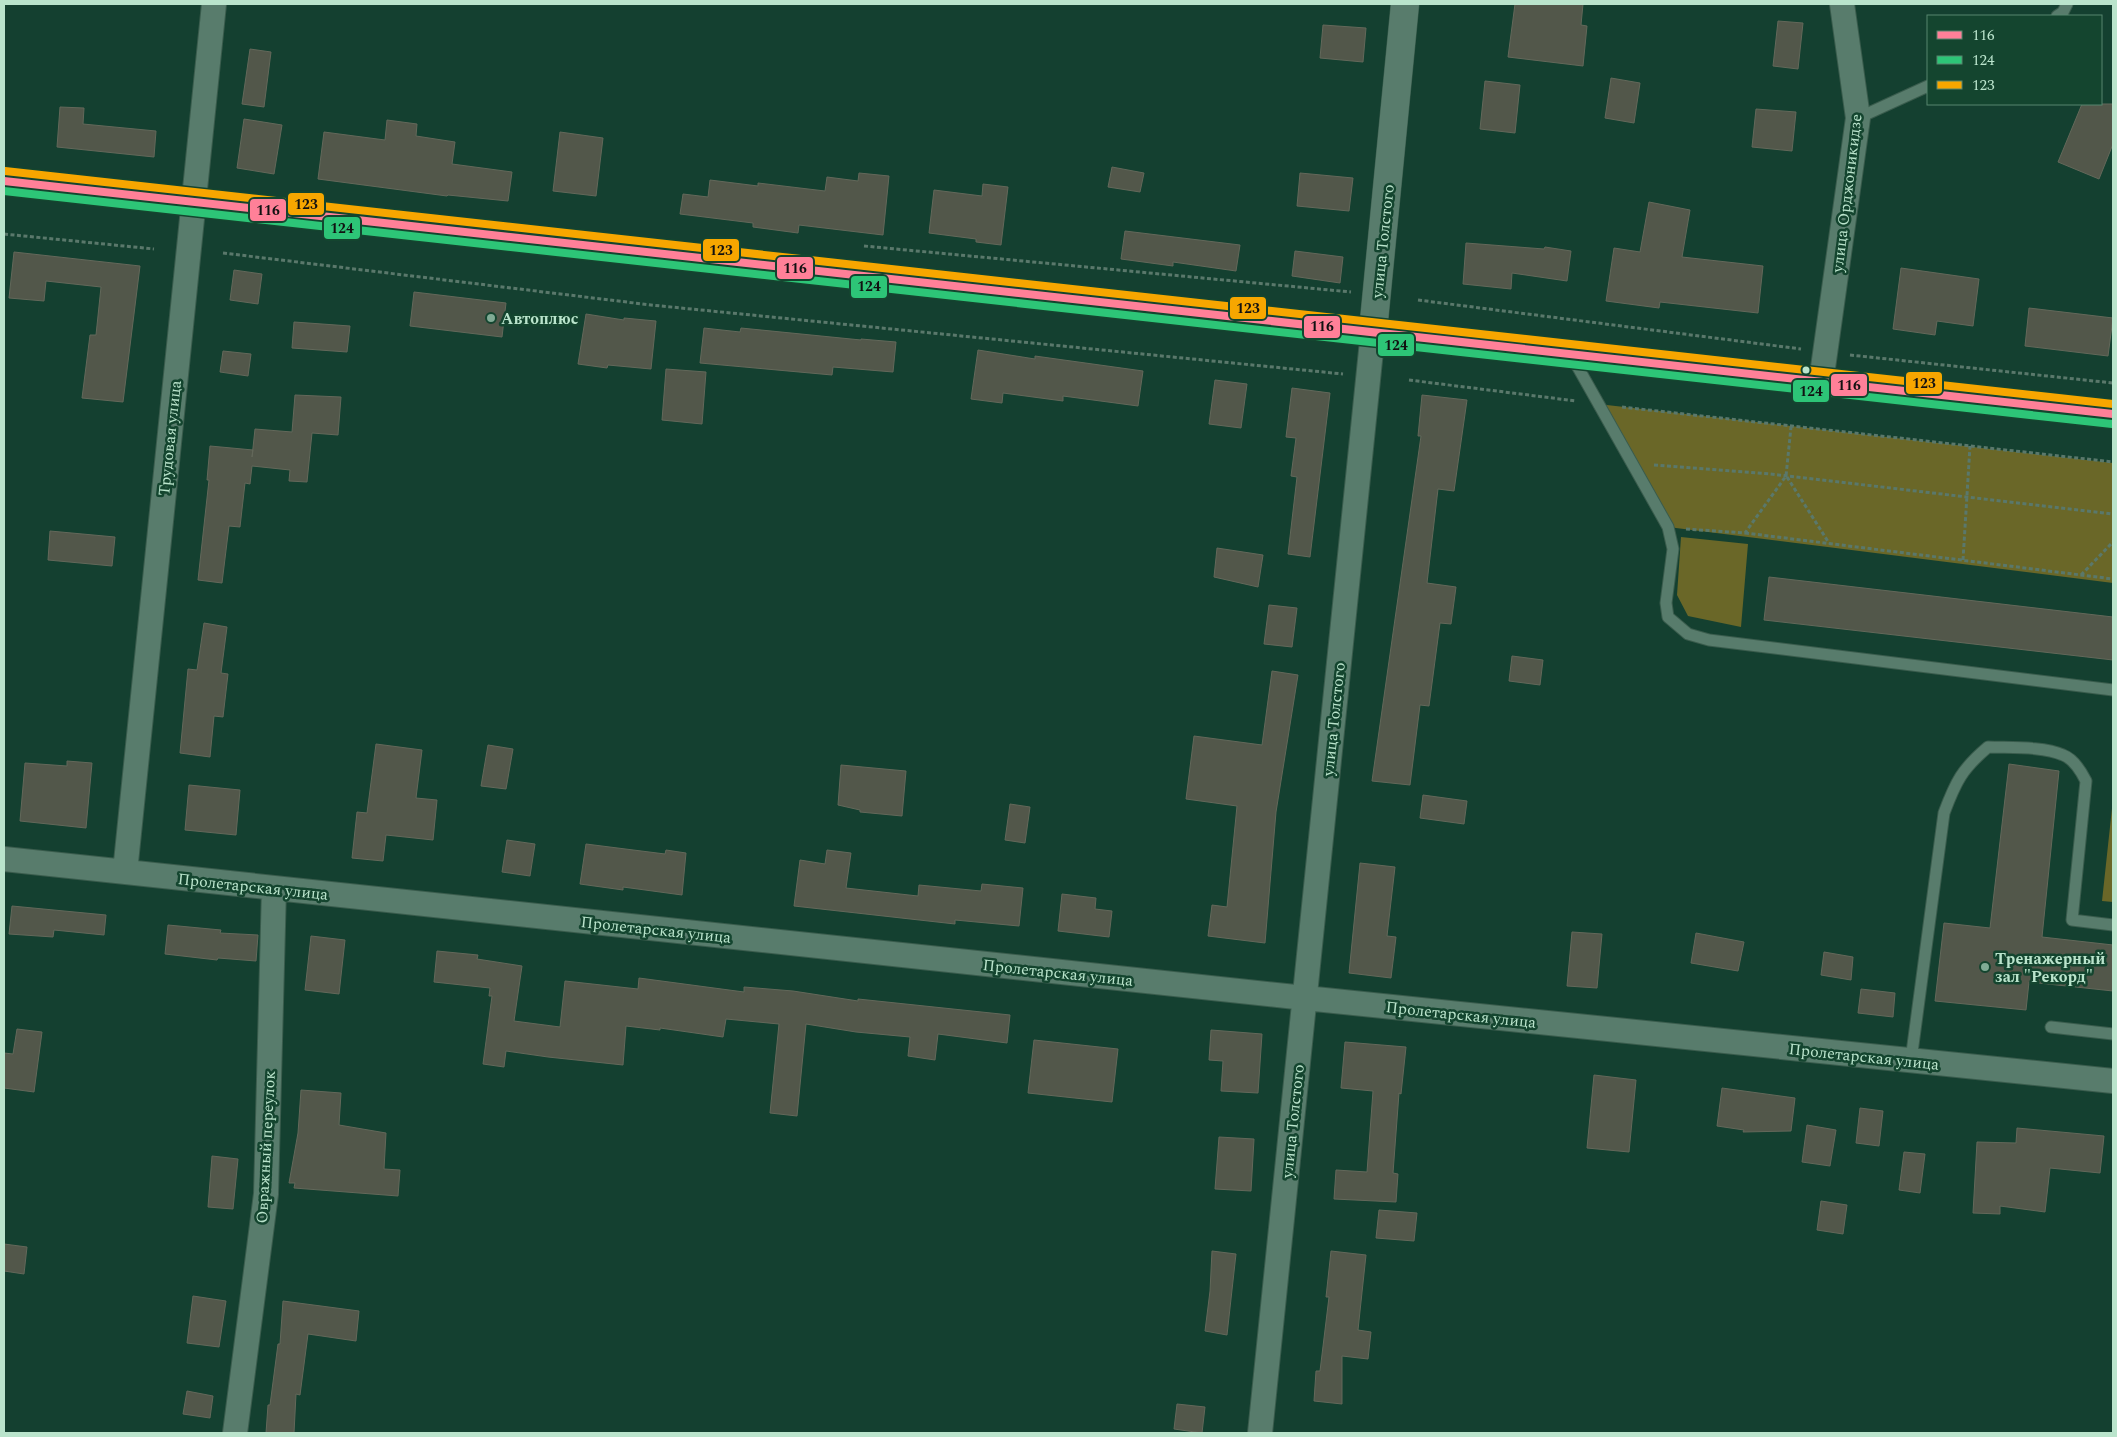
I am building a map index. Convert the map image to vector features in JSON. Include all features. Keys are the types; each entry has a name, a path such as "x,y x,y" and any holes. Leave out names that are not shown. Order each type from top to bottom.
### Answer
{"street":[{"name":"Трудовая улица","path":"125,872 192,202 214,4"},
{"name":"улица Толстого","path":"1260,1433 1405,4"},
{"name":"улица Орджоникидзе","path":"1821,382 1858,118 1842,4"},
{"path":"4,182 1373,331 2113,414"},
{"name":"Пролетарская улица","path":"4,859 1305,998 2113,1081"},
{"name":"Овражный переулок","path":"235,1433 266,1194 274,888"}],"lane":[{"path":"2058,15 2063,12 2067,4"},
{"path":"1858,118 1927,86"},
{"path":"1570,354 1668,527 1673,549 1666,603 1668,617 1688,634 1709,640 2113,690"},
{"path":"1911,1060 1944,812 1954,786 1968,764 1988,747 2043,750 2064,755 2079,768 2086,781 2072,920 2113,926"},
{"path":"2051,1026 2113,1034"}],"path":[{"path":"4,234 154,250"},
{"path":"858,246 1352,292"},
{"path":"224,253 651,305 1343,374"},
{"path":"1418,300 1825,352 2113,384"},
{"path":"1409,380 1791,427 2113,462"},
{"path":"1746,533 1786,476 1791,427"},
{"path":"1963,560 1970,446"},
{"path":"1631,463 1786,476 2113,514"},
{"path":"1786,476 1829,544"},
{"path":"1668,527 1746,533 2113,579"},
{"path":"2081,575 2113,542"}],"shaded area":[{"path":"1598,404 2113,463 2113,583 1668,527"},
{"path":"1681,537 1748,544 1741,627 1688,616 1677,595"},
{"path":"2113,799 2113,902 2102,901"}],"building":[{"path":"1515,4 1583,4 1581,25 1587,26 1583,66 1508,57"},
{"path":"1778,21 1803,23 1798,69 1773,66"},
{"path":"1323,25 1366,28 1363,62 1320,58"},
{"path":"250,49 271,52 264,107 242,104"},
{"path":"1611,78 1640,83 1634,123 1605,118"},
{"path":"1485,81 1520,85 1515,133 1480,129"},
{"path":"2113,104 2113,144 2099,179 2058,162 2082,105"},
{"path":"60,107 84,108 83,124 156,131 154,157 57,147"},
{"path":"1756,109 1796,112 1792,151 1752,147"},
{"path":"244,119 282,125 274,174 237,168"},
{"path":"387,120 417,124 416,136 455,142 452,164 512,172 508,201 447,196 318,179 324,132 385,140"},
{"path":"560,132 603,138 596,196 553,191"},
{"path":"1112,167 1144,173 1140,192 1108,187"},
{"path":"859,173 889,176 883,235 799,225 798,233 753,227 753,223 680,214 683,194 708,197 710,180 758,186 758,183 825,191 827,177 858,181"},
{"path":"1300,173 1353,178 1349,211 1297,206"},
{"path":"983,184 1008,187 1001,245 976,242 976,239 929,233 934,190 982,196"},
{"path":"1649,202 1690,210 1682,257 1763,266 1758,313 1660,302 1659,308 1606,301 1614,248 1640,252"},
{"path":"1125,231 1240,245 1236,271 1173,262 1173,266 1121,259"},
{"path":"1466,243 1544,249 1545,247 1571,251 1567,281 1512,273 1511,289 1463,284"},
{"path":"1295,251 1343,257 1340,283 1292,276"},
{"path":"14,252 140,266 123,402 82,398 90,335 96,335 101,287 46,281 44,301 9,298"},
{"path":"1901,268 1979,279 1973,326 1937,321 1935,335 1893,329"},
{"path":"234,270 262,274 258,304 230,300"},
{"path":"414,292 506,303 502,337 410,326"},
{"path":"2029,308 2113,318 2108,356 2025,346"},
{"path":"586,314 624,320 624,318 656,321 651,369 608,365 607,368 578,364"},
{"path":"294,322 350,326 347,352 292,348"},
{"path":"704,328 740,332 741,328 896,342 893,372 833,367 832,375 700,363"},
{"path":"978,350 1035,359 1035,356 1143,371 1138,406 1063,396 1063,401 1003,393 1002,403 971,399"},
{"path":"223,351 251,354 248,376 220,372"},
{"path":"666,369 706,372 702,424 662,420"},
{"path":"1215,380 1247,384 1241,428 1209,424"},
{"path":"1292,388 1330,393 1310,557 1288,554 1297,477 1291,476 1296,438 1286,437"},
{"path":"295,395 341,397 338,435 312,433 307,482 289,481 290,470 252,466 250,484 245,483 240,527 229,526 222,583 198,580 209,480 207,480 210,446 253,450 255,429 292,432"},
{"path":"1422,395 1467,400 1454,491 1438,489 1427,583 1456,587 1451,624 1440,623 1429,706 1420,705 1410,785 1372,781 1421,436 1418,436"},
{"path":"50,531 115,537 112,566 48,560"},
{"path":"1217,548 1263,555 1258,587 1214,577"},
{"path":"1769,577 2113,617 2113,660 1764,620"},
{"path":"1269,605 1297,608 1292,647 1264,644"},
{"path":"204,623 227,627 221,673 228,674 223,717 214,716 210,757 180,753 188,669 197,670"},
{"path":"1512,656 1543,660 1540,685 1509,681"},
{"path":"1272,671 1298,675 1276,812 1265,943 1208,936 1212,905 1227,907 1237,806 1186,799 1194,736 1262,745"},
{"path":"376,744 422,750 416,798 437,800 433,840 386,835 383,861 352,858 357,812 367,813"},
{"path":"488,745 513,749 506,789 481,786"},
{"path":"67,761 92,763 86,828 20,821 25,763 67,766"},
{"path":"2009,764 2059,771 2042,937 2113,945 2113,991 2029,982 2026,1010 1935,1001 1944,923 1990,928"},
{"path":"841,765 906,771 902,816 860,812 860,810 838,805"},
{"path":"189,785 240,790 236,835 185,830"},
{"path":"1423,795 1467,801 1464,824 1420,818"},
{"path":"1010,804 1030,807 1025,843 1005,840"},
{"path":"507,840 535,844 530,876 502,872"},
{"path":"586,844 665,854 666,850 686,853 682,895 623,887 623,890 580,884"},
{"path":"827,850 851,853 846,888 918,896 919,885 981,891 982,884 1023,888 1019,926 955,920 955,924 794,906 800,860 825,864"},
{"path":"1360,863 1395,867 1387,936 1396,937 1391,978 1349,973"},
{"path":"1062,894 1096,898 1095,909 1112,911 1109,937 1058,931"},
{"path":"12,906 106,915 104,935 54,930 53,937 9,934"},
{"path":"168,925 221,930 220,933 258,935 256,961 218,958 217,960 165,954"},
{"path":"1572,932 1602,934 1597,988 1567,986"},
{"path":"1696,933 1744,942 1738,971 1691,963"},
{"path":"311,936 345,940 339,994 305,990"},
{"path":"437,951 478,955 477,959 522,966 514,1021 560,1027 565,981 638,989 639,978 744,992 744,987 793,991 858,1001 858,999 1010,1015 1007,1043 938,1034 935,1060 908,1056 910,1037 856,1032 806,1024 797,1116 770,1113 779,1024 726,1019 723,1037 660,1028 660,1030 626,1026 623,1065 506,1051 504,1067 483,1064 492,996 489,996 490,988 434,982"},
{"path":"1824,952 1853,957 1851,980 1821,975"},
{"path":"1861,989 1895,993 1893,1017 1858,1013"},
{"path":"17,1029 42,1032 34,1092 4,1088 4,1053 13,1054"},
{"path":"1211,1030 1262,1034 1258,1093 1221,1091 1223,1061 1209,1060"},
{"path":"1034,1040 1118,1049 1112,1102 1028,1093"},
{"path":"1345,1042 1406,1047 1401,1094 1399,1093 1393,1173 1398,1174 1396,1202 1334,1199 1336,1170 1367,1172 1373,1091 1341,1088"},
{"path":"1594,1075 1636,1080 1629,1152 1587,1148"},
{"path":"1722,1088 1795,1098 1791,1131 1743,1132 1744,1130 1717,1126"},
{"path":"301,1090 341,1093 339,1125 386,1133 384,1169 400,1170 398,1196 294,1188 295,1183 289,1183 298,1133"},
{"path":"1860,1108 1883,1111 1879,1146 1856,1143"},
{"path":"1807,1125 1836,1130 1830,1166 1802,1162"},
{"path":"2017,1128 2104,1136 2100,1173 2050,1168 2045,1212 2000,1206 2000,1214 1973,1213 1977,1142 2016,1143"},
{"path":"1219,1137 1254,1139 1251,1191 1215,1189"},
{"path":"1904,1152 1925,1154 1920,1193 1899,1190"},
{"path":"212,1156 238,1159 233,1209 208,1207"},
{"path":"1821,1201 1847,1205 1843,1234 1817,1230"},
{"path":"1379,1210 1417,1213 1414,1241 1376,1238"},
{"path":"4,1244 27,1247 24,1274 4,1271"},
{"path":"1212,1251 1236,1254 1227,1335 1205,1331"},
{"path":"1331,1251 1366,1255 1358,1330 1371,1332 1368,1359 1342,1356 1342,1404 1314,1401 1316,1371 1320,1371 1329,1297 1326,1297"},
{"path":"193,1296 226,1301 219,1347 187,1343"},
{"path":"283,1301 359,1311 356,1341 308,1334 300,1395 296,1394 294,1433 266,1433 268,1405 270,1405 278,1344 280,1344"},
{"path":"187,1391 213,1396 210,1418 183,1414"},
{"path":"1177,1404 1205,1407 1202,1433 1174,1429"}],"transit line":[{"name":"123","path":"5,171 2113,404"},
{"name":"116","path":"4,181 2113,414"},
{"name":"124","path":"4,191 2112,424"}],"place":[{"name":"Автоплюс","path":"491,318"},
{"name":"Тренажерный зал \"Рекорд\"","path":"1985,967"}]}
